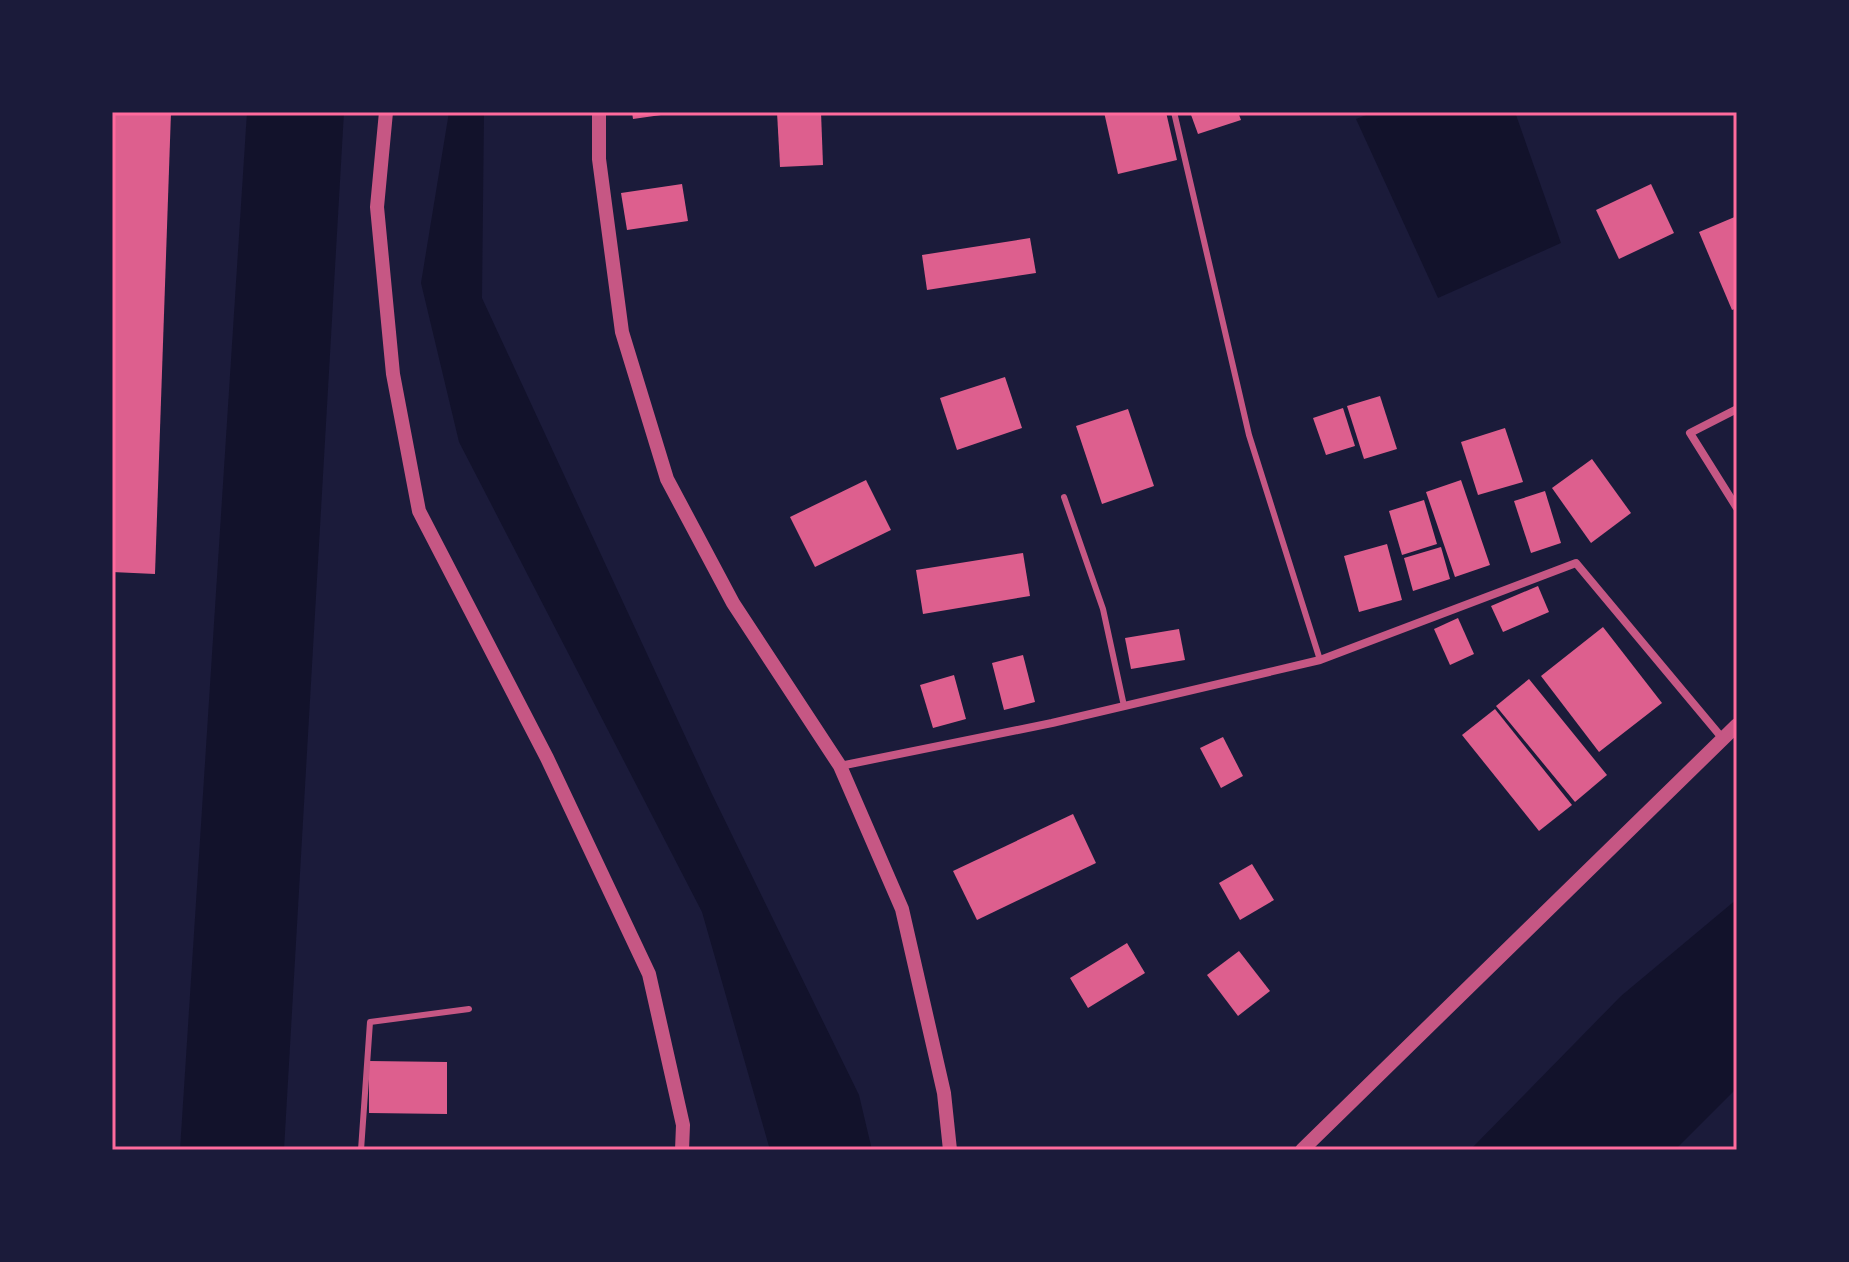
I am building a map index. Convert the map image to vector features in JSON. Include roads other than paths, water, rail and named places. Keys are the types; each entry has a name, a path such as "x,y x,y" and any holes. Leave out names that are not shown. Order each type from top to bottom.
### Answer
{"street":[{"path":"386,112 377,207 393,374 419,511 547,758 649,974 683,1125 682,1150"},
{"path":"599,112 599,159 622,332 667,479 733,603 840,766 902,909 944,1093 950,1150"},
{"path":"1737,409 1690,433 1737,508"},
{"path":"840,766 1124,706 1320,660 1576,563 1723,739"},
{"path":"1302,1150 1737,725"}],"lane":[{"path":"1174,112 1249,435 1320,660"},
{"path":"1064,497 1103,609 1124,706"},
{"path":"361,1150 370,1022 469,1009"}]}
